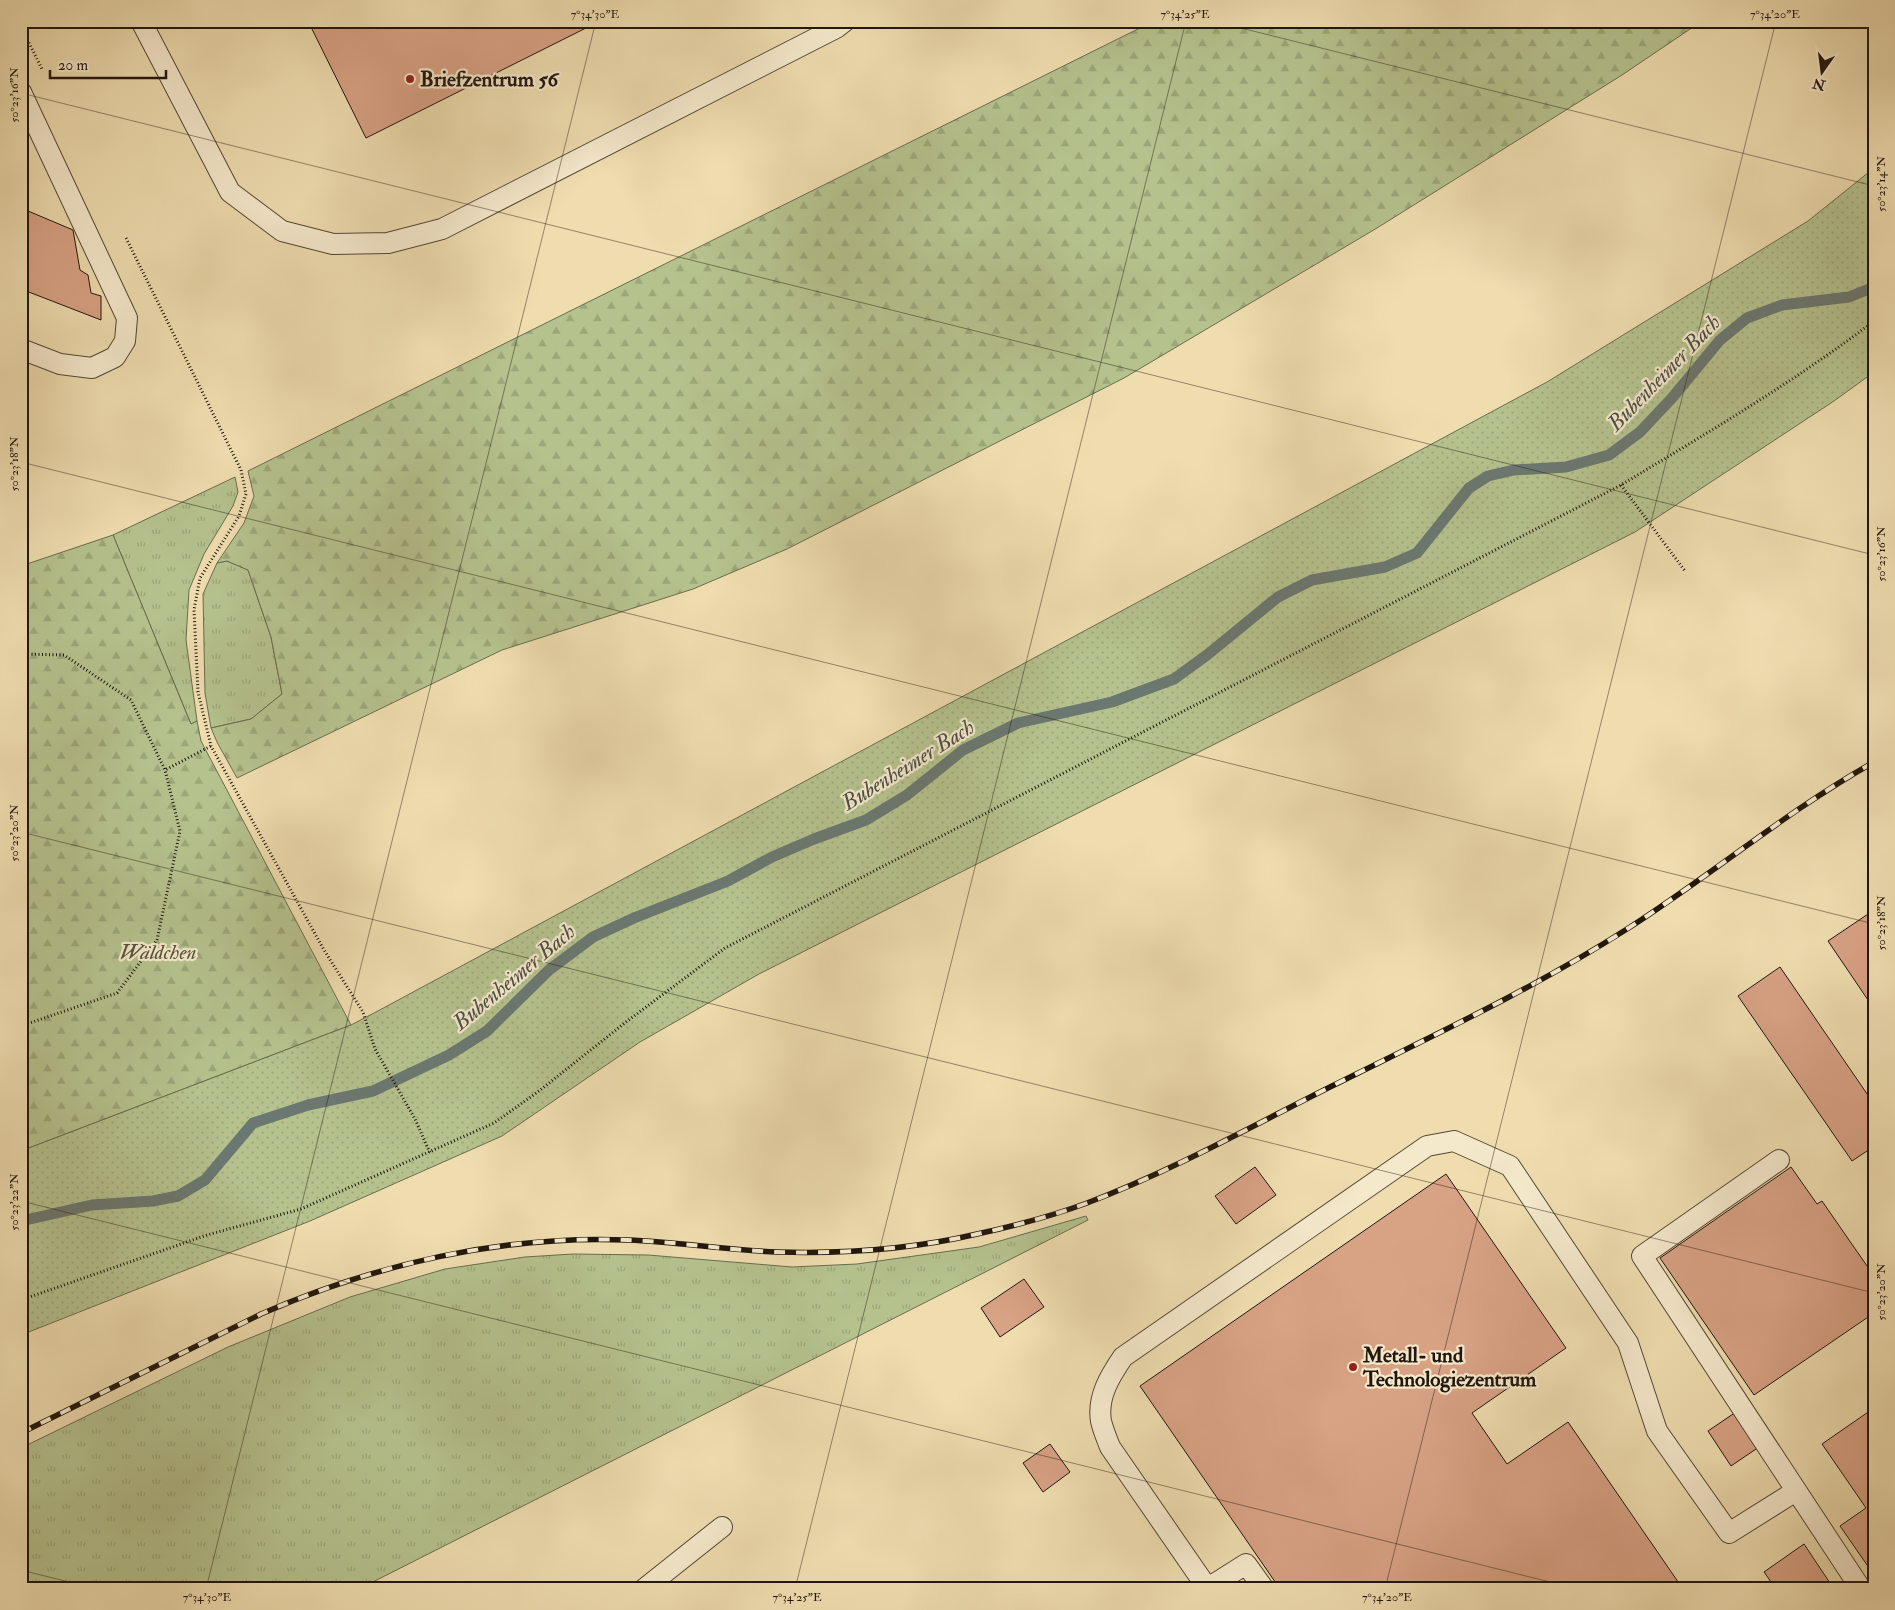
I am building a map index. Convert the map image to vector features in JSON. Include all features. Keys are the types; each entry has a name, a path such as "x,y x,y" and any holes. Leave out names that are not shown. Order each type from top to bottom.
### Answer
{"lane":[{"path":"141,21 230,192 282,231 333,244 342,244 388,243 442,229 836,28 845,21"},
{"path":"21,92 126,318 124,341 115,357 92,368 60,364 21,348"},
{"path":"1264,1589 1246,1564 1208,1588 1110,1447 1101,1421 1102,1401 1107,1381 1123,1357 1419,1151 1427,1146 1454,1141 1510,1166 1628,1343 1657,1431 1729,1533 1796,1491"},
{"path":"1779,1160 1642,1256 1861,1589"},
{"path":"644,1589 722,1527"}],"path":[{"path":"21,27 43,72"},
{"path":"122,231 242,470 246,494 239,516 200,578 194,610 198,692 211,746 324,950 363,1012 375,1049 415,1118 430,1153"},
{"path":"21,1300 207,1235 302,1209 494,1123 539,1091 626,1022 725,948 1621,485 1732,417 1844,344 1874,321"},
{"path":"1621,485 1685,571"},
{"path":"21,654 64,655 131,700 165,770 180,831 157,940 117,993 21,1026"},
{"path":"165,770 211,746"}],"green space":[{"path":"1154,21 1702,21 1622,75 1377,228 1124,378 787,549 693,589 502,650 237,778 211,728 251,719 282,694 271,637 248,570 227,561 217,563 244,523 254,496 248,471"},
{"path":"1874,168 1874,372 1834,401 1635,532 759,974 640,1042 502,1136 310,1221 21,1335 21,1151 351,1025 376,1012 1547,382 1808,221"},
{"path":"235,477 238,492 233,506 204,554 189,590 186,640 197,721 191,724 113,535"},
{"name":"Wäldchen","path":"113,535 191,724 197,721 201,741 351,1025 21,1151 21,566"},
{"path":"227,561 248,570 271,637 282,694 251,719 211,728 205,693 203,594 217,563"},
{"path":"1086,1216 1088,1220 359,1589 21,1589 21,1448 228,1347 350,1297 445,1269 525,1257 573,1254 648,1255 792,1267 857,1264 979,1247"}],"building":[{"name":"Briefzentrum 56","path":"308,21 600,21 366,138"},
{"path":"21,208 73,230 80,270 88,275 91,293 101,296 101,320 21,289"},
{"path":"1874,910 1874,995 1868,1000 1828,941"},
{"path":"1780,967 1874,1104 1874,1148 1852,1161 1738,996"},
{"path":"1255,1167 1276,1195 1236,1224 1215,1196"},
{"path":"1791,1167 1817,1204 1822,1201 1874,1276 1874,1313 1754,1395 1660,1258"},
{"name":"Metall- und Technologiezentrum","path":"1446,1174 1566,1348 1472,1413 1507,1464 1568,1422 1683,1589 1280,1589 1140,1386"},
{"path":"1024,1279 1044,1307 1000,1337 981,1308"},
{"path":"1874,1408 1874,1575 1840,1526 1866,1508 1822,1444"},
{"path":"1736,1412 1759,1447 1731,1466 1708,1431"},
{"path":"1050,1444 1070,1472 1043,1492 1023,1463"},
{"path":"1804,1544 1834,1589 1776,1589 1764,1572"}],"waterway":[{"name":"Bubenheimer Bach","path":"21,1221 92,1205 153,1201 178,1196 205,1180 253,1123 308,1105 373,1091 449,1055 487,1031 549,970 593,937 634,918 728,881 772,857 866,820 907,795 963,750 1018,723 1112,702 1174,679 1207,655 1278,597 1312,580 1385,567 1417,553 1469,488 1488,476 1514,470 1566,467 1609,455 1640,432 1672,398 1720,340 1747,318 1782,305 1849,297 1874,287"}],"railway":[{"path":"21,1433 261,1314 349,1281 394,1267 440,1256 534,1242 581,1240 647,1241 777,1252 827,1252 903,1247 1005,1228 1087,1203 1150,1177 1211,1147 1482,1011 1555,972 1658,909 1810,801 1874,762"}],"place":[{"name":"Briefzentrum 56","path":"410,79"},
{"name":"Metall- und Technologiezentrum","path":"1353,1367"}]}
